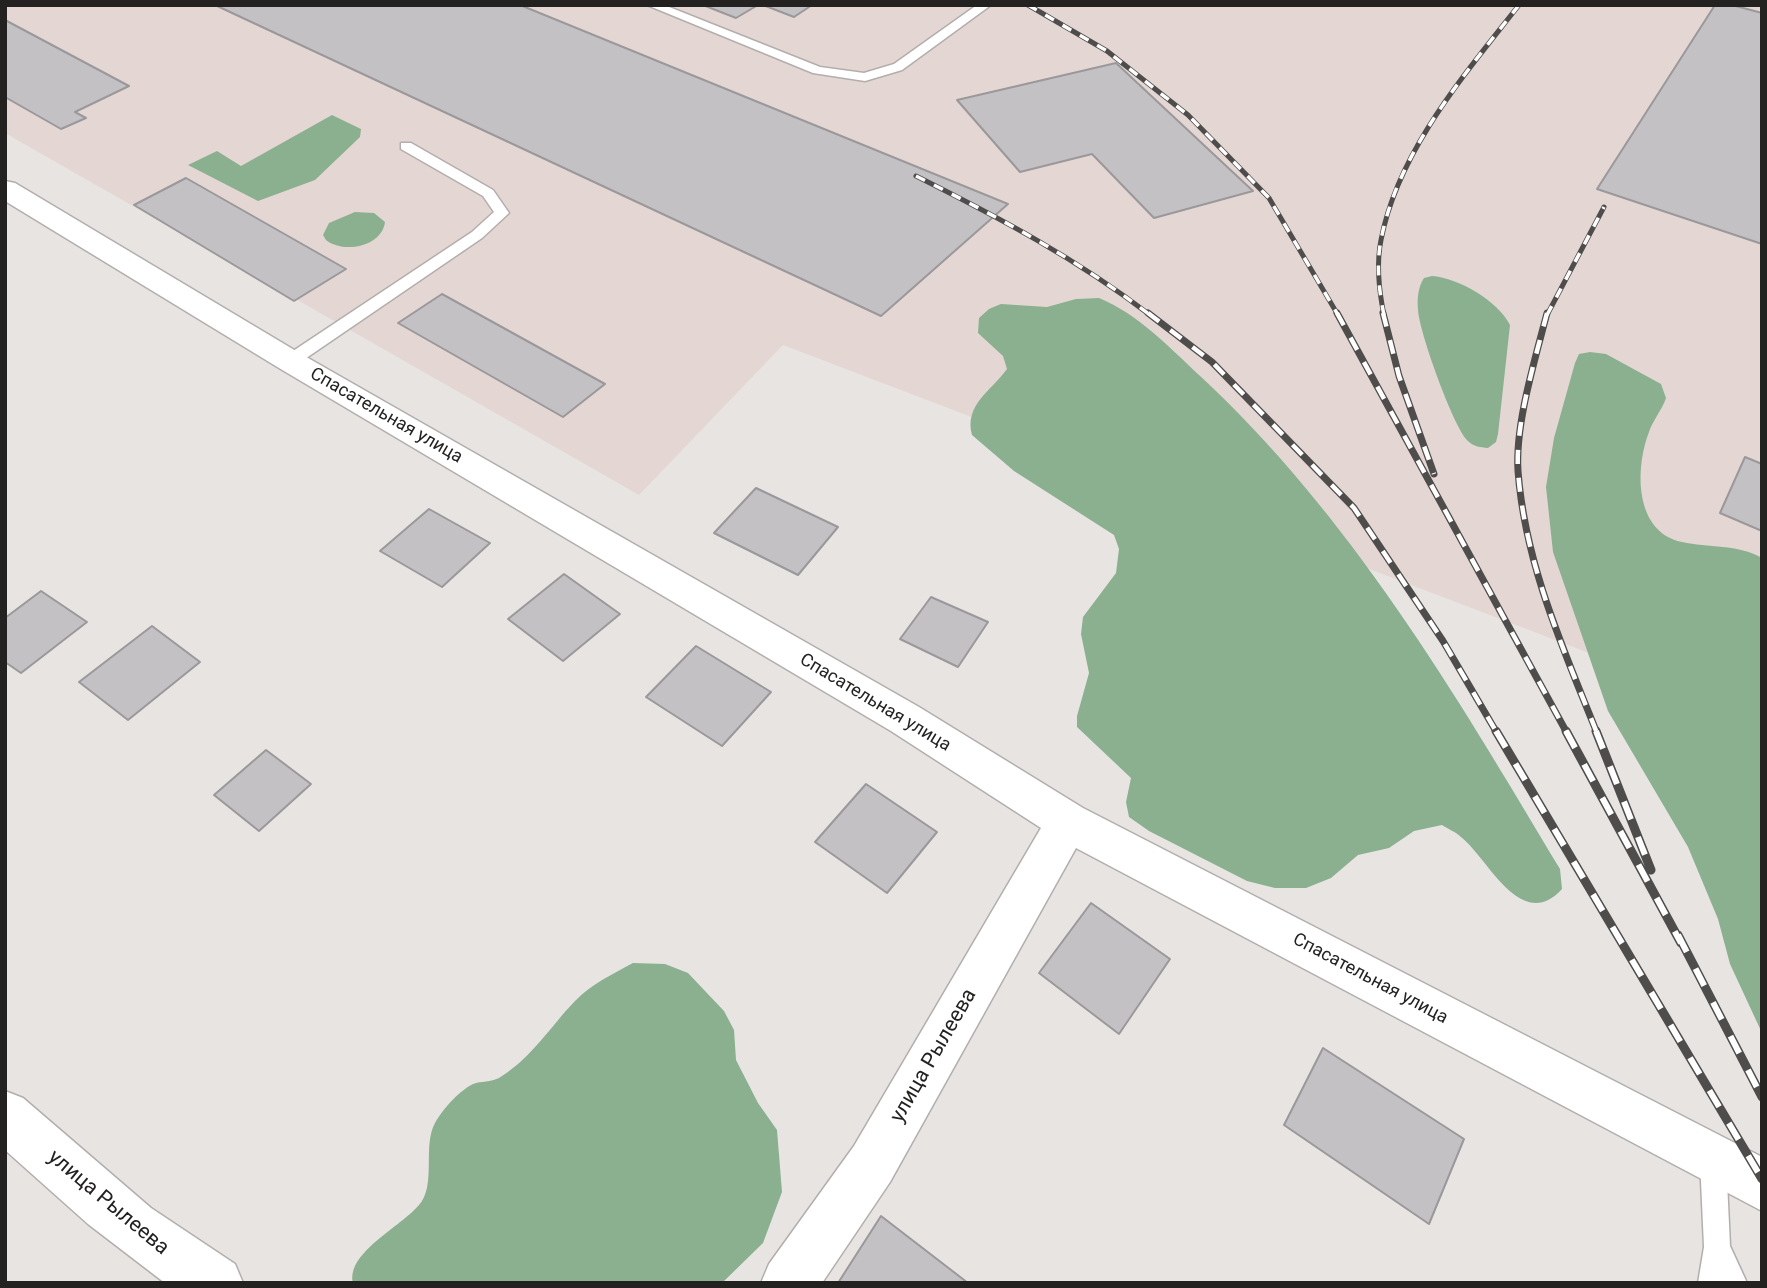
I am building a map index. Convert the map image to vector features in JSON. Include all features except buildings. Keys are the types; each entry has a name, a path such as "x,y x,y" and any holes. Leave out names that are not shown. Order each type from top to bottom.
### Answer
{"street":[{"name":"Спасательная улица","path":"5,189 290,360 905,719 1068,822 1762,1185"},
{"name":"улица Рылеева","path":"788,1283 872,1164 1068,822"},
{"name":"улица Рылеева","path":"5,1116 117,1213 184,1265 216,1283"}],"lane":[{"path":"653,5 817,70 865,78 898,67 985,5"},
{"path":"290,360 477,235 502,213 488,193 406,146"},
{"path":"1711,1283 1717,1247 1713,1158"},
{"path":"1717,1247 1734,1283"}],"shaded area":[{"path":"5,5 1762,5 1762,719 783,345 639,495 5,133"}],"green space":[{"path":"332,115 361,129 360,137 315,180 258,201 188,165 217,151 241,166"},
{"path":"355,212 374,213 385,222 377,237 361,246 351,247 342,247 326,240 323,235 329,223"},
{"path":"1432,276 1454,281 1477,292 1497,308 1510,325 1498,434 1496,442 1488,448 1473,444 1462,433 1430,356 1418,301 1424,278"},
{"path":"1099,298 1140,322 1254,429 1305,487 1352,547 1440,673 1560,869 1562,889 1547,901 1533,903 1519,898 1506,888 1461,837 1442,825 1414,831 1389,848 1358,855 1331,878 1306,888 1275,888 1247,881 1149,831 1129,817 1126,802 1131,778 1077,727 1077,716 1089,673 1081,634 1083,617 1116,573 1119,549 1114,535 1014,471 972,435 971,424 975,407 1007,369 1003,356 978,333 979,318 989,309 1001,304 1047,307 1076,299"},
{"path":"1579,354 1606,354 1661,384 1666,398 1644,447 1641,480 1642,497 1655,526 1666,536 1682,542 1743,550 1762,558 1762,1033 1730,964 1718,919 1688,847 1608,711 1553,552 1546,487 1554,438 1575,363"},
{"path":"633,963 665,964 688,973 724,1011 734,1030 736,1060 758,1103 777,1130 782,1192 763,1243 722,1283 353,1283 353,1271 368,1249 422,1201 428,1183 432,1132 435,1123 448,1106 470,1086 496,1079 513,1068 581,995"}],"railway":[{"path":"1028,5 1107,51 1188,115 1269,198 1338,315"},
{"path":"1384,315 1379,278 1379,249 1402,175 1436,115 1519,5"},
{"path":"916,176 1036,240 1094,275 1150,315"},
{"path":"1547,315 1604,207"},
{"path":"1148,313 1212,362 1354,508 1443,641 1497,733"},
{"path":"1337,313 1567,733"},
{"path":"1383,313 1399,376 1434,474"},
{"path":"1547,313 1527,392 1520,433 1518,471 1522,505 1547,605 1597,733"},
{"path":"1496,731 1762,1179"},
{"path":"1566,731 1681,943"},
{"path":"1596,731 1651,870"},
{"path":"1678,935 1762,1097"}]}
